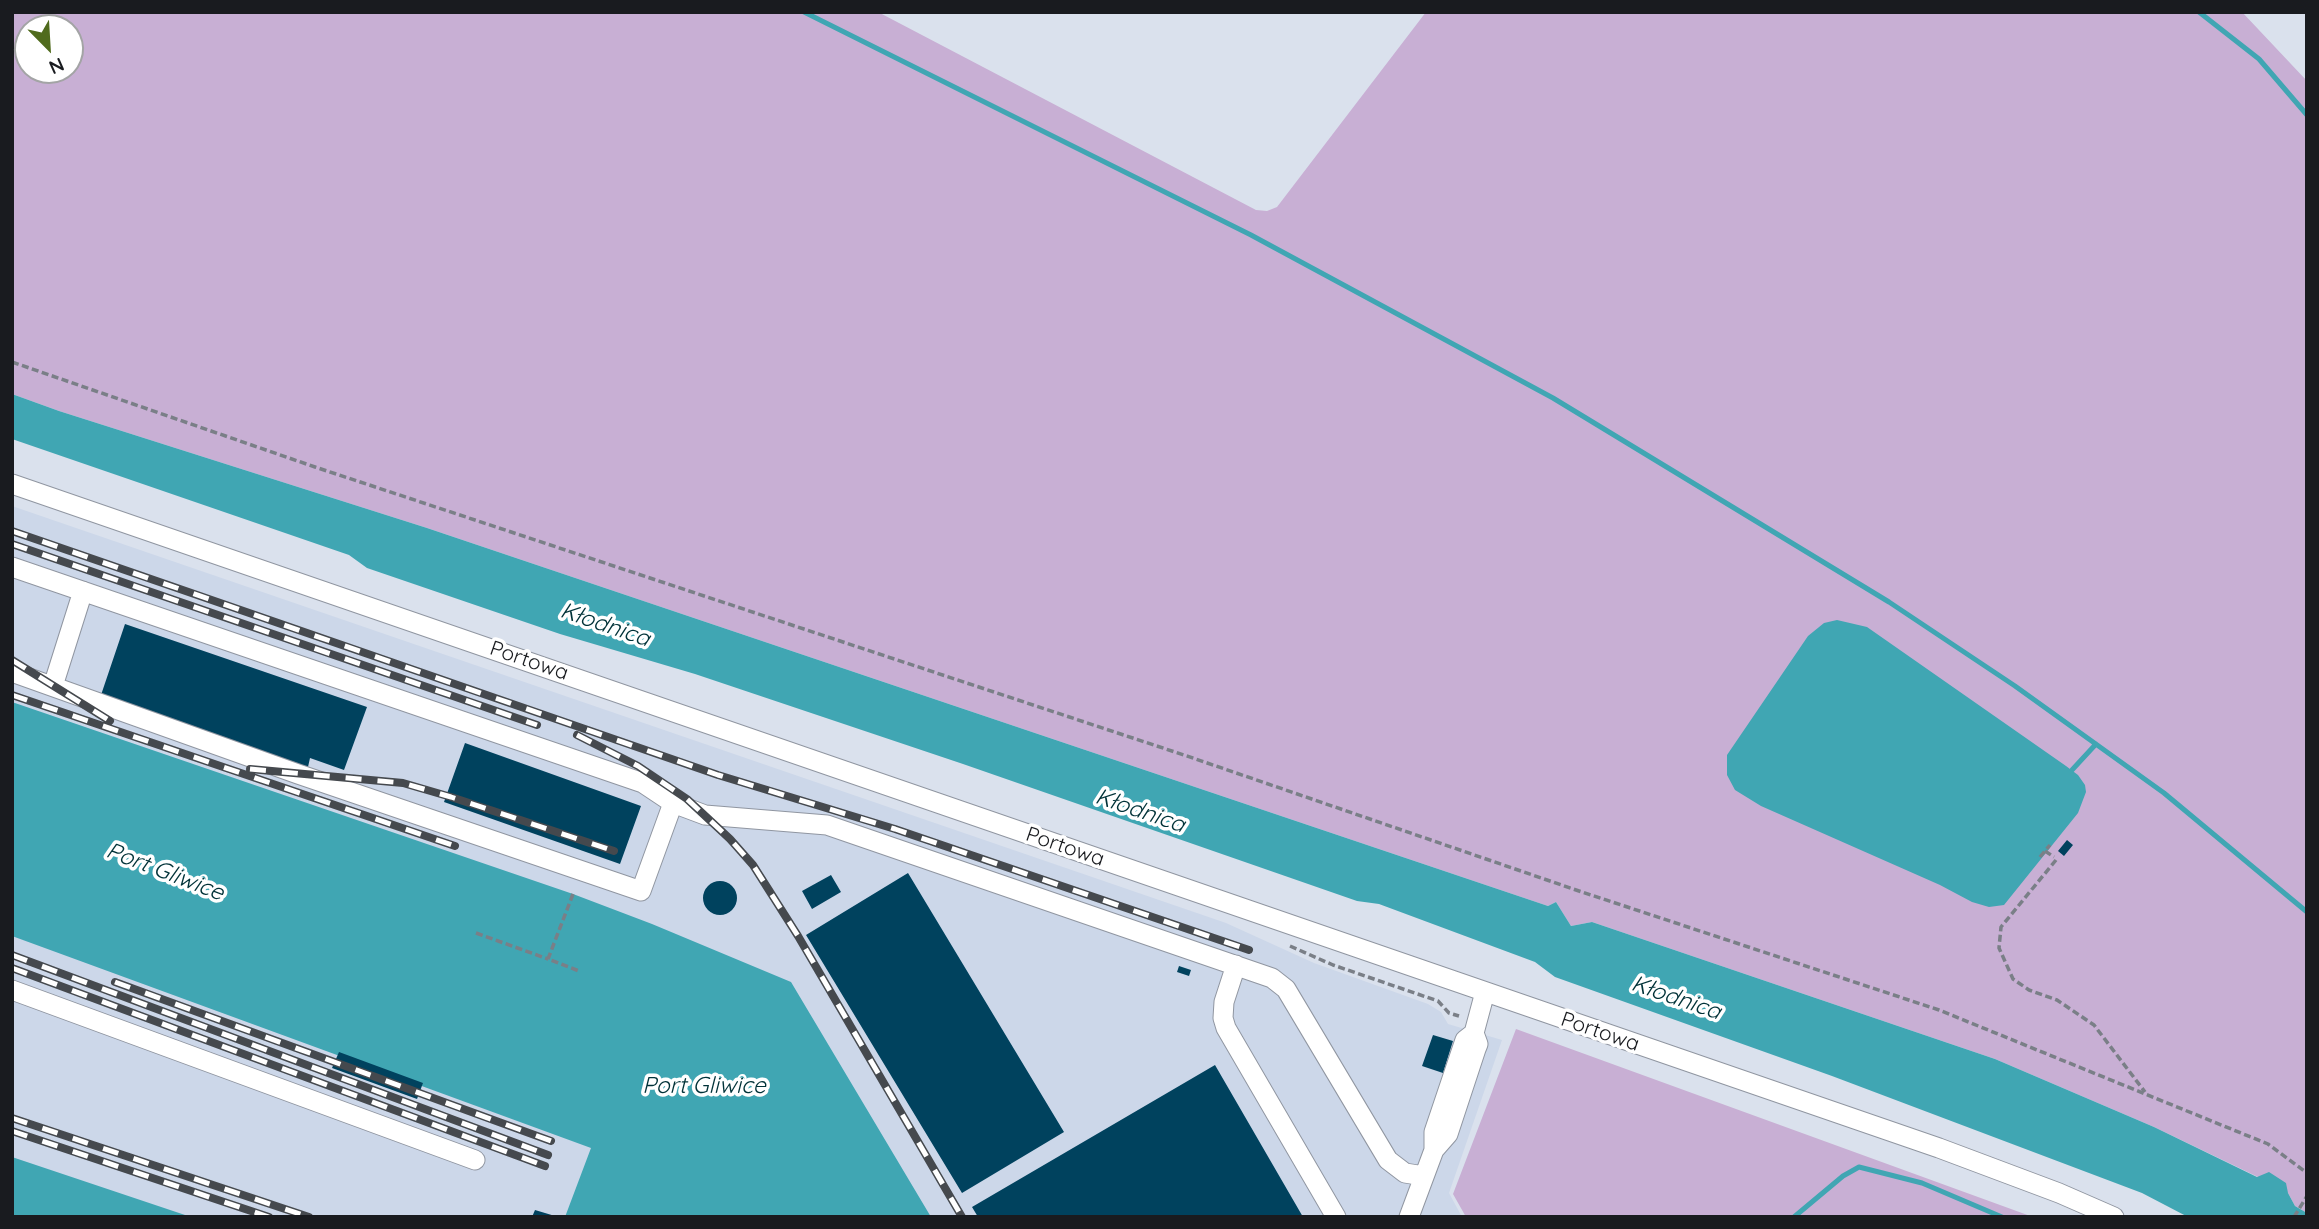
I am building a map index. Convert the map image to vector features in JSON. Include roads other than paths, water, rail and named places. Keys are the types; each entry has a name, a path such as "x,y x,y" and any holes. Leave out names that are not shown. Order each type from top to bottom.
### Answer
{"street":[{"name":"Portowa","path":"12,484 1939,1148 2059,1193 2114,1217"},
{"path":"12,566 643,783 673,803 705,815 827,825 1272,978 1286,989 1388,1160 1405,1173 1424,1176"},
{"path":"53,685 83,591"},
{"path":"12,672 298,774 641,891 673,803"},
{"path":"1236,965 1222,1011 1226,1028 1336,1217"},
{"path":"12,990 475,1160"},
{"path":"1409,1217 1434,1150 1448,1134 1478,1044 1474,1032 1485,992"}],"water":[{"name":"Kłodnica","path":"12,394 427,528 1548,906 1556,902 1571,926 1592,922 1995,1059 2154,1127 2257,1177 2269,1172 2286,1183 2295,1206 2307,1213 2307,1217 2188,1217 2142,1193 1832,1076 1555,977 1535,962 1379,904 1357,901 963,764 695,674 560,634 367,568 349,555 12,439"},
{"path":"1837,620 1867,627 2066,766 2078,775 2085,785 2086,792 2078,813 2004,905 1989,907 1972,902 1940,885 1761,806 1735,790 1727,775 1727,755 1808,636 1824,623"},
{"name":"Port Gliwice","path":"12,702 573,894 791,982 931,1217 565,1217 591,1148 12,936"},
{"path":"12,1157 191,1217 12,1217"}],"waterway":[{"path":"804,12 1251,235 1553,398 1889,602 2015,686 2164,793 2307,912"},
{"path":"2199,12 2259,59 2307,115"},
{"path":"2072,770 2096,744"},
{"path":"1794,1217 1843,1176 1859,1167 1922,1183 2002,1217"}],"railway":[{"path":"12,531 718,775 895,829 1249,950"},
{"path":"12,544 537,725"},
{"path":"12,660 110,721"},
{"path":"12,695 455,846"},
{"path":"577,735 638,766 687,799 730,839 753,865 798,936 962,1217"},
{"path":"250,769 403,783 614,851"},
{"path":"12,955 548,1155"},
{"path":"12,968 545,1166"},
{"path":"115,982 551,1141"},
{"path":"12,1118 309,1217"},
{"path":"12,1131 269,1217"}]}
